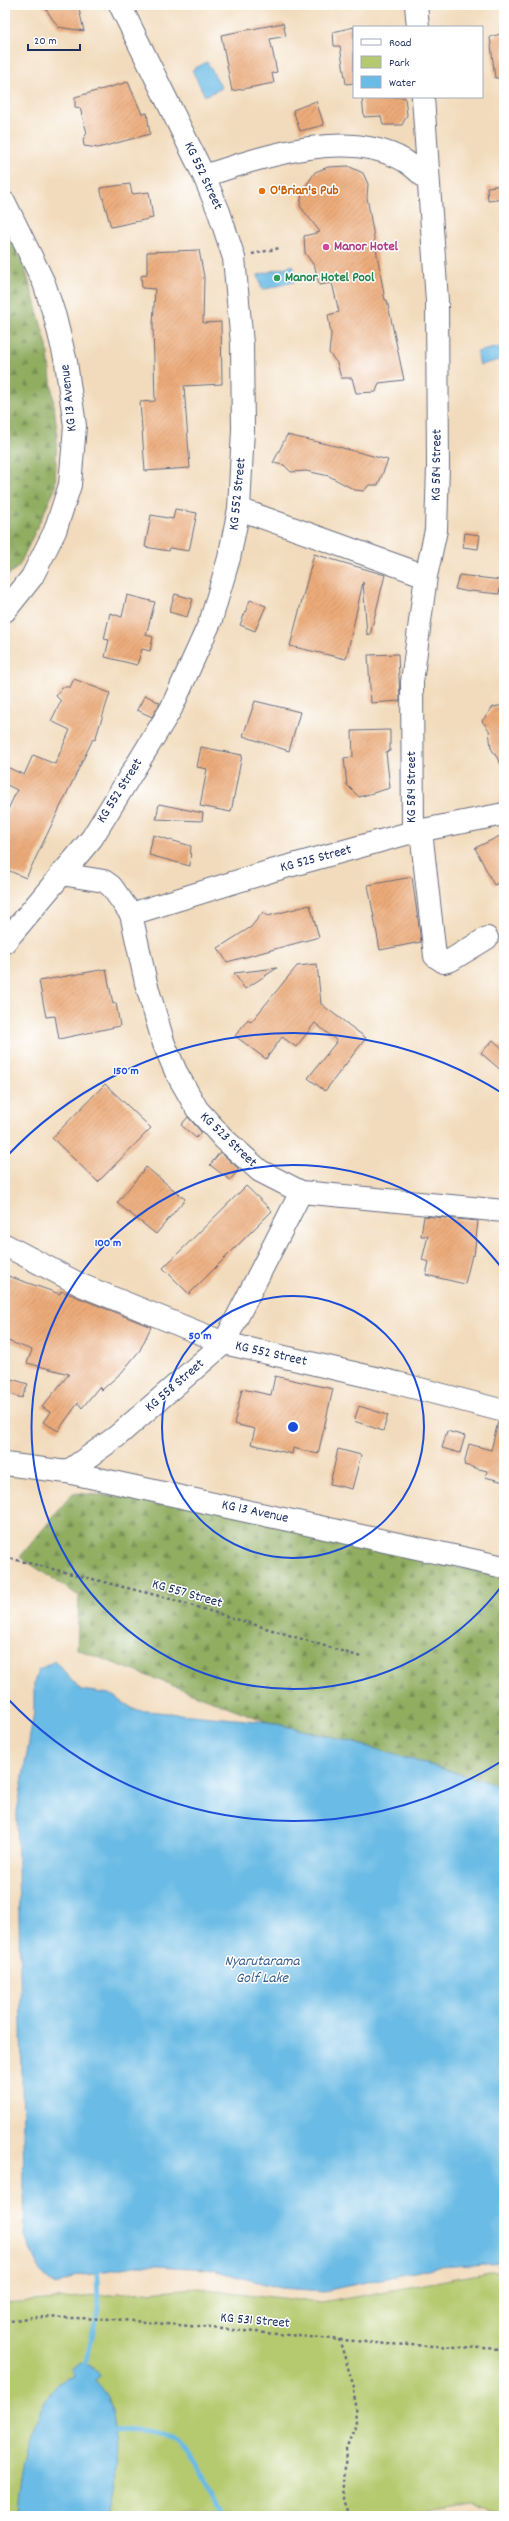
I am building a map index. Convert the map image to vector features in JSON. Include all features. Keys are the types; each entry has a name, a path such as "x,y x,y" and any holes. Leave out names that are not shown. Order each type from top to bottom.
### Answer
{"street":[{"name":"KG 552 Street","path":"5,942 92,838 171,709 211,620 229,558 239,509 243,429 242,375 234,258 220,212 204,176 120,5"},
{"path":"416,5 418,26"},
{"name":"KG 584 Street","path":"423,98 437,301 438,467 436,530 426,576 412,682 417,831 435,956 444,962 451,960 487,938"},
{"path":"204,176 306,148 348,144 373,148 404,161 428,180"},
{"name":"KG 13 Avenue","path":"5,203 44,283 66,362 75,426 70,485 55,531 32,577 5,611"},
{"path":"239,509 426,576"},
{"name":"KG 525 Street","path":"131,914 271,871 417,831 504,814"},
{"name":"KG 523 Street","path":"61,874 104,881 110,886 131,914 146,983 164,1044 176,1072 197,1109 224,1139 260,1171 302,1192 504,1211"},
{"name":"KG 558 Street","path":"67,1472 116,1437 224,1343 302,1192"},
{"name":"KG 552 Street","path":"5,1244 81,1285 224,1343 397,1383 504,1411"},
{"name":"KG 13 Avenue","path":"5,1464 67,1472 504,1567"}],"path":[{"path":"234,258 280,248"},
{"name":"KG 557 Street","path":"5,1557 168,1598 361,1657"},
{"name":"KG 531 Street","path":"5,2322 32,2317 112,2319 387,2344 504,2349"},
{"path":"339,2339 354,2387 356,2424 346,2450 343,2500 349,2516"}],"green space":[{"path":"5,229 25,268 47,346 57,431 55,489 19,566 5,578"},
{"path":"73,1493 198,1503 504,1578 504,1787 352,1742 268,1722 77,1649 79,1596 20,1557"},
{"path":"489,2272 504,2272 504,2515 472,2505 402,2516 5,2516 5,2303 198,2288 322,2303"}],"water":[{"path":"207,62 222,88 205,96 192,70"},
{"name":"Manor Hotel Pool","path":"293,265 297,281 262,290 258,275"},
{"path":"504,346 504,359 480,365 477,352"},
{"name":"Nyarutarama Golf Lake","path":"55,1661 81,1690 110,1694 135,1710 268,1722 352,1742 504,1787 504,2263 438,2267 324,2291 281,2288 208,2269 140,2265 76,2276 55,2286 40,2272 25,2237 17,1812 34,1712 34,1683 38,1670"},
{"path":"81,2362 92,2365 100,2376 95,2380 108,2397 115,2425 116,2456 112,2488 106,2516 17,2516 20,2484 35,2424 52,2391 62,2381 74,2376 71,2369"}],"building":[{"path":"43,5 78,5 84,31 58,27"},
{"path":"283,23 286,36 270,39 277,72 272,73 274,83 232,91 221,35"},
{"path":"353,27 353,83 346,84 340,46 334,46 333,32"},
{"path":"504,33 504,78 495,78 490,37"},
{"path":"128,82 142,114 147,113 150,134 98,148 84,146 83,139 87,133 80,108 75,107 75,97"},
{"path":"362,98 405,98 407,115 402,125 383,125 381,116 364,117"},
{"path":"316,101 324,125 300,131 293,110"},
{"path":"348,166 363,173 368,184 367,197 385,300 387,300 404,380 379,383 376,392 356,393 352,378 341,378 337,363 329,353 331,334 328,315 339,312 332,283 319,285 315,267 305,253 304,236 320,232 300,206 302,192 315,172 328,167"},
{"path":"130,184 132,194 149,192 153,218 111,227 100,188"},
{"path":"504,185 504,199 488,201 487,187"},
{"path":"199,250 204,277 203,323 221,322 222,384 184,386 190,468 145,471 140,402 155,401 153,325 155,289 142,288 141,276 147,274 147,252"},
{"path":"287,435 388,460 378,485 369,485 364,491 355,490 329,476 306,471 291,472 284,465 273,463"},
{"path":"175,509 197,513 189,551 170,548 169,551 145,547 151,515 173,519"},
{"path":"465,533 480,535 478,549 463,547"},
{"path":"314,554 385,575 370,635 367,634 363,582 346,659 290,646"},
{"path":"459,575 501,580 499,594 469,592 455,589"},
{"path":"175,594 193,599 187,617 169,612"},
{"path":"127,595 155,602 146,635 153,637 150,651 142,649 137,665 105,657 109,640 104,639 110,613 122,617"},
{"path":"250,600 266,606 255,631 240,625"},
{"path":"398,654 400,701 371,703 368,655"},
{"path":"74,679 110,693 95,740 93,739 26,878 5,869 5,816 17,790 5,784 5,766 24,775 33,755 55,764 70,730 51,721 61,701 56,696 62,687 70,687"},
{"path":"145,695 160,703 152,717 137,710"},
{"path":"255,701 300,712 289,751 243,736"},
{"path":"504,705 504,769 491,748 489,730 482,721 493,707"},
{"path":"390,730 390,751 386,752 390,788 359,797 347,785 344,758 353,757 352,731"},
{"path":"201,747 242,755 231,812 200,806 207,769 197,767"},
{"path":"159,804 203,813 202,821 156,819"},
{"path":"504,834 504,880 494,885 475,848"},
{"path":"153,835 191,846 190,866 149,855"},
{"path":"412,877 421,942 380,950 368,885"},
{"path":"310,905 319,937 227,962 218,948 251,927 263,912 268,916"},
{"path":"317,964 321,1004 366,1038 325,1091 308,1078 337,1041 315,1023 296,1047 282,1037 266,1059 235,1036 248,1019 251,1022 297,966"},
{"path":"277,968 245,989 234,973"},
{"path":"106,969 113,1004 116,1003 120,1026 59,1039 55,1016 46,1017 39,981"},
{"path":"493,1040 504,1050 504,1073 481,1053"},
{"path":"105,1084 151,1128 98,1182 52,1138"},
{"path":"188,1117 201,1132 196,1138 181,1125"},
{"path":"220,1152 239,1169 230,1180 210,1165"},
{"path":"146,1167 185,1199 156,1234 117,1203"},
{"path":"246,1186 272,1211 189,1294 163,1268"},
{"path":"424,1216 478,1221 474,1256 472,1255 465,1284 426,1275 429,1262 422,1260 428,1236 421,1236"},
{"path":"5,1275 60,1294 61,1291 151,1327 140,1350 122,1372 102,1390 99,1387 82,1408 78,1403 58,1431 43,1422 50,1412 42,1407 69,1374 27,1363 32,1350 5,1340"},
{"path":"275,1376 333,1389 318,1454 293,1448 292,1454 251,1444 255,1429 234,1424 242,1389 271,1395"},
{"path":"5,1377 28,1384 22,1398 5,1392"},
{"path":"359,1406 388,1415 383,1431 354,1421"},
{"path":"498,1422 504,1423 504,1482 485,1477 487,1471 464,1465 469,1444 491,1450"},
{"path":"447,1431 465,1436 460,1453 442,1448"},
{"path":"338,1449 361,1455 352,1489 330,1484"}],"waterway":[{"path":"86,2364 98,2309 97,2272"},
{"path":"114,2431 139,2431 158,2434 173,2440 185,2450 195,2462 220,2516"}],"place":[{"name":"O'Brian's Pub","path":"262,191"},
{"name":"Manor Hotel","path":"326,247"},
{"name":"Manor Hotel Pool","path":"277,278"}]}
